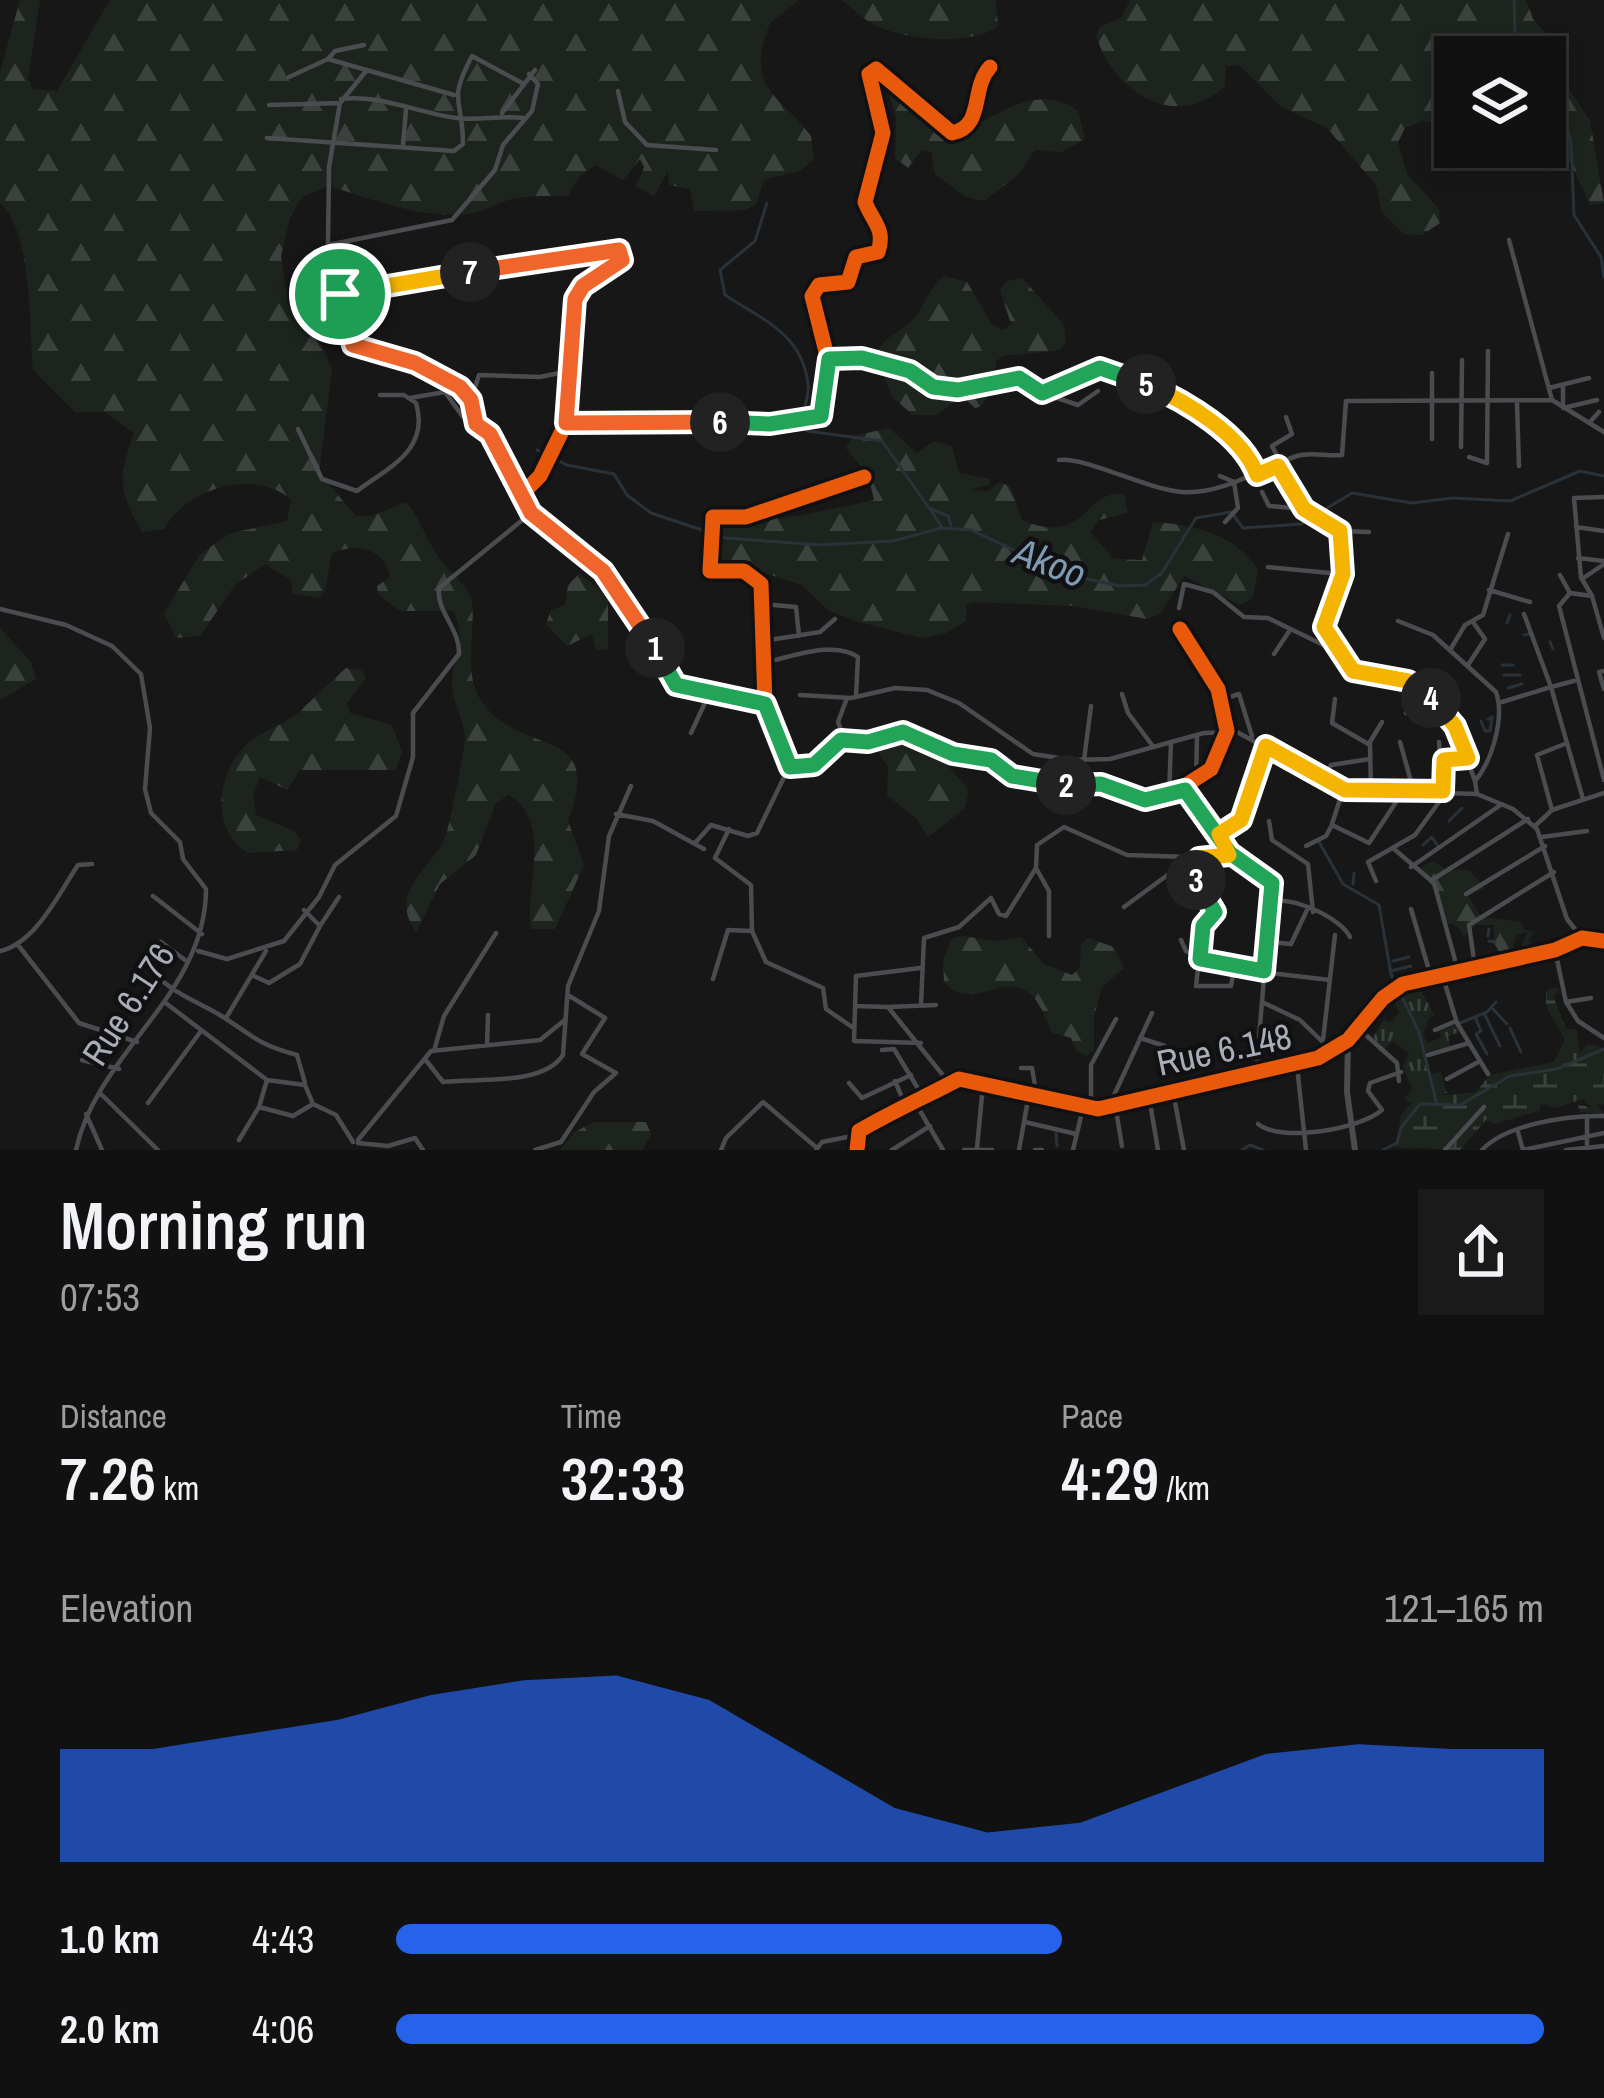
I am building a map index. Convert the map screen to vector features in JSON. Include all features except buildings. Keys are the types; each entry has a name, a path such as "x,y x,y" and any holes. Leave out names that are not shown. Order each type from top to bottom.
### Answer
{"street":[{"path":"290,77 335,51 364,45"},
{"path":"267,139 458,151 463,144 462,119 454,95 476,54 522,83"},
{"path":"328,59 454,95"},
{"path":"566,423 815,419 826,406 829,359 812,296 819,285 848,282 856,257 878,252 881,243 880,226 865,202 883,133 869,74 876,69 893,78 952,133 969,125 976,113 975,90 990,68"},
{"path":"367,70 340,101 328,244 353,345 415,363 451,380 471,400"},
{"path":"328,244 452,220 495,170 503,145 526,119 538,84 532,72 501,113"},
{"path":"618,92 625,122 647,145 716,150"},
{"path":"269,105 369,99 462,119 501,113 526,119"},
{"path":"403,145 406,109"},
{"path":"1509,240 1552,400 1604,432"},
{"path":"340,294 619,250 623,255 617,266 578,292 566,423 540,476 520,496"},
{"path":"1468,457 1487,463 1488,351"},
{"path":"829,359 862,358 910,371 933,387 958,390 1019,378 1042,393 1078,405 1098,391"},
{"path":"1460,447 1462,361"},
{"path":"1042,393 1091,368 1124,374 1192,407 1246,452 1257,475"},
{"path":"476,424 471,400 479,375 540,377 569,370"},
{"path":"1432,374 1432,439"},
{"path":"1549,388 1589,378"},
{"path":"1563,385 1563,408"},
{"path":"380,394 410,398 445,392 499,448 531,513 603,571 651,639 669,679 709,694 765,704"},
{"path":"298,429 322,478 357,491 405,458 416,440 418,407 410,398"},
{"path":"1059,460 1080,460 1158,488 1234,482 1303,455 1342,455 1346,401 1552,400"},
{"path":"1563,408 1597,400"},
{"path":"1517,403 1519,466"},
{"path":"1589,423 1599,412"},
{"path":"1286,417 1292,434 1272,446 1278,466 1304,509 1340,531 1370,532"},
{"path":"1220,476 1234,482"},
{"path":"695,843 711,825 757,833 789,767 765,704 761,584 754,575 709,569 713,517 746,517 864,477"},
{"path":"1225,522 1238,508 1234,482"},
{"path":"1262,492 1269,506"},
{"path":"1297,498 1304,493"},
{"path":"1604,497 1574,496 1582,579 1604,638"},
{"path":"1260,508 1304,509"},
{"path":"196,950 225,959 266,951 286,939 304,910 319,897 334,865 373,838 402,806 413,757 413,713 458,653 455,631 438,602 442,582 496,546 531,513"},
{"path":"1576,527 1604,532"},
{"path":"1340,531 1343,574 1323,624 1353,671 1408,681 1455,726 1477,794"},
{"path":"1450,650 1465,625 1483,615 1508,534"},
{"path":"1578,558 1604,562"},
{"path":"1582,579 1604,562"},
{"path":"1268,567 1343,574"},
{"path":"1560,575 1570,593"},
{"path":"1179,608 1188,584 1213,592 1240,615 1268,618 1338,652"},
{"path":"1489,590 1530,602"},
{"path":"1570,593 1592,596"},
{"path":"1570,593 1559,606 1604,780"},
{"path":"761,604 796,607 799,635"},
{"name":"Rue 6.176","path":"0,608 66,626 112,646 141,674 150,728 145,789 151,813 180,842 183,859 206,889 196,950 186,961 167,1004 86,1114 76,1150"},
{"path":"1524,614 1583,799"},
{"path":"763,641 829,628 835,620"},
{"path":"1398,621 1431,634 1468,665 1500,703"},
{"path":"1468,665 1485,640 1473,622"},
{"path":"789,767 814,765 844,740 868,742 903,732 953,754 991,760 1016,777 1101,784 1136,799 1169,796 1196,783 1215,763 1226,731 1221,700 1180,629"},
{"path":"1274,654 1290,631"},
{"path":"765,662 814,651 852,652 858,657 856,696"},
{"path":"1500,703 1602,671 1604,688"},
{"path":"800,695 847,698 903,687 934,692 1033,754 1084,760 1226,731 1252,736 1343,790 1477,794 1535,826 1567,919 1582,938 1604,941"},
{"path":"691,733 709,694"},
{"path":"1122,694 1128,713 1154,747"},
{"path":"1221,700 1239,694 1252,736"},
{"path":"1406,713 1426,694"},
{"path":"844,740 838,722 847,698"},
{"path":"1335,699 1332,723 1369,742"},
{"path":"1474,781 1487,765 1500,703"},
{"path":"1084,760 1091,706"},
{"path":"1371,793 1369,742 1382,722"},
{"path":"1196,783 1197,735"},
{"path":"1169,796 1171,742"},
{"path":"1400,742 1414,792"},
{"path":"1376,881 1368,862 1394,850 1425,825 1445,791 1439,742"},
{"path":"1552,810 1537,755 1567,743"},
{"path":"1219,834 1241,820 1266,746"},
{"path":"1444,760 1468,758"},
{"path":"1320,780 1328,766 1371,759"},
{"path":"425,1058 443,1082 536,1075 562,1055 568,995 599,911 601,876 616,814 632,786"},
{"path":"1185,790 1230,853 1271,880 1256,1072"},
{"path":"1306,846 1326,836 1343,790"},
{"path":"1332,825 1369,843 1402,793"},
{"path":"1535,826 1552,810 1604,793"},
{"path":"1411,867 1502,804"},
{"path":"616,814 652,820 704,849"},
{"path":"1432,881 1528,819"},
{"path":"1268,942 1291,944 1310,911 1308,864 1272,840 1269,821"},
{"path":"921,1004 924,938 959,927 992,898 999,914 1006,916 1036,868 1037,844 1064,827 1127,855 1218,859 1230,853"},
{"path":"729,830 715,858 751,885 752,931 766,962 823,988 826,1009 852,1027"},
{"path":"1542,837 1587,831"},
{"path":"1466,894 1545,845"},
{"path":"1394,850 1432,881 1458,971"},
{"path":"1124,907 1195,857"},
{"path":"1195,857 1196,880 1215,912 1203,926 1195,983 1199,988 1231,986 1234,969"},
{"path":"0,951 18,945 62,895 78,865 92,864"},
{"path":"1036,868 1049,891 1049,936"},
{"path":"1475,967 1469,925 1554,872"},
{"path":"153,896 202,934"},
{"path":"254,976 269,983 300,964 339,897"},
{"path":"1271,902 1282,899 1340,921 1350,937"},
{"path":"1411,909 1431,977"},
{"path":"304,910 320,926"},
{"path":"713,979 728,930 752,931"},
{"path":"434,1052 444,1016 496,933"},
{"path":"1323,1040 1335,935"},
{"name":"Rue 6.148","path":"950,1084 970,1079 1087,1108 1297,1066 1348,1040 1396,988 1556,950 1582,938"},
{"path":"1180,940 1184,949 1200,959 1234,969 1330,980"},
{"path":"161,942 186,961"},
{"path":"18,945 79,1023 137,1042"},
{"path":"1556,950 1566,1002 1578,1021 1604,1038"},
{"path":"225,1019 266,951"},
{"path":"920,968 856,976 852,1027 854,1041 920,1043"},
{"path":"154,974 174,993 225,1019 251,1041 297,1055 313,1104 339,1118 357,1144"},
{"path":"1442,974 1456,1021 1487,1074"},
{"path":"535,1150 561,1142 594,1092 616,1073 582,1054 605,1018 568,995"},
{"path":"1566,1002 1591,998"},
{"path":"1262,1002 1300,1020 1332,1051"},
{"path":"167,1004 267,1080 305,1085"},
{"path":"855,1006 936,1005"},
{"path":"721,1150 726,1138 763,1102 817,1149 857,1135 950,1084 888,1006"},
{"path":"1122,1146 1112,1105 1152,1013"},
{"path":"486,1047 488,1015"},
{"path":"346,1150 357,1144 434,1052 540,1040 566,1018"},
{"path":"1073,1150 1087,1108 1091,1065 1116,1019"},
{"path":"1435,1030 1456,1021"},
{"path":"1357,1027 1401,1072"},
{"path":"148,1103 201,1030"},
{"path":"1140,1038 1165,1046"},
{"path":"1348,1040 1355,1150"},
{"path":"1428,1055 1469,1043"},
{"path":"882,1050 894,1049 926,1100"},
{"path":"82,1060 119,1070"},
{"path":"1447,1079 1480,1061"},
{"path":"1297,1066 1306,1150"},
{"path":"1022,1068 1032,1068 1035,1086 1064,1102"},
{"path":"1400,1081 1401,1072"},
{"path":"1258,1124 1275,1132 1351,1124 1382,1112 1368,1091 1370,1083 1401,1072"},
{"path":"849,1083 862,1098 911,1075"},
{"path":"239,1140 259,1107 267,1080"},
{"path":"895,1081 905,1107"},
{"path":"977,1148 983,1085"},
{"path":"1173,1091 1184,1150"},
{"path":"101,1094 158,1150"},
{"path":"1019,1150 1029,1094"},
{"path":"1149,1096 1158,1150"},
{"path":"916,1103 943,1150"},
{"path":"259,1107 293,1116 313,1104"},
{"path":"1445,1150 1484,1107"},
{"path":"86,1114 103,1150"},
{"path":"1587,1116 1587,1145"},
{"path":"1482,1150 1496,1137 1604,1116"},
{"path":"1025,1122 1076,1134"},
{"path":"892,1150 930,1126"},
{"path":"1518,1132 1523,1150 1587,1132 1604,1133"},
{"path":"857,1135 857,1150"},
{"path":"357,1144 388,1146 416,1138 423,1150"},
{"path":"1566,1150 1604,1146"},
{"path":"964,1150 992,1150"}],"green space":[{"path":"20,0 40,0 28,79 33,89 57,91 110,0 799,0 770,23 761,63 769,89 811,136 814,159 800,171 764,180 756,204 745,210 694,211 690,189 669,185 668,171 654,196 636,186 644,167 640,159 623,180 595,165 578,178 568,196 511,199 472,213 414,211 329,186 302,197 290,218 281,256 288,304 323,347 332,370 319,473 356,516 372,516 406,502 438,557 472,601 471,666 482,702 518,731 568,755 576,769 577,790 568,821 584,865 555,929 531,929 534,839 523,807 509,795 496,803 476,855 440,884 416,932 408,917 409,891 446,835 465,743 453,690 459,638 453,611 400,611 378,594 377,586 390,577 383,560 368,550 351,548 332,553 325,591 318,598 293,594 291,580 265,564 235,585 200,636 176,638 164,613 199,556 231,533 287,521 291,500 259,485 222,487 188,503 164,529 142,532 123,483 134,433 105,412 75,412 33,370 24,257 11,217 0,203 0,72"},
{"path":"842,0 996,0 998,26 971,37 918,37 873,24"},
{"path":"1130,0 1526,0 1533,19 1548,36 1434,36 1434,122 1405,128 1398,142 1407,174 1439,209 1440,223 1422,235 1404,234 1382,212 1376,185 1327,128 1280,106 1239,65 1226,66 1225,86 1206,100 1186,106 1148,99 1131,88 1117,74 1096,36 1100,27 1122,17"},
{"path":"890,70 929,127 956,134 1016,105 1046,99 1078,111 1085,139 1062,152 1035,150 1019,174 984,201 966,197 935,174 931,152 922,150 908,168 895,158 896,119 885,78"},
{"path":"1566,82 1590,121 1604,203 1590,205 1566,153"},
{"path":"944,276 967,282 992,324 1003,330 1011,324 1000,290 1007,281 1022,278 1064,325 1066,342 1060,350 1003,356 996,361 993,387 982,406 975,408 962,396 937,415 913,415 892,397 876,354 912,321"},
{"path":"889,428 917,453 934,441 952,446 959,473 990,479 990,484 969,490 989,491 999,482 1010,486 1022,520 1043,527 1072,523 1100,500 1124,494 1128,513 1099,520 1090,532 1114,559 1142,560 1153,522 1183,525 1226,540 1258,570 1253,598 1240,605 1184,576 1160,614 1147,619 1074,606 974,602 967,604 966,621 946,633 921,638 829,611 802,585 715,557 721,523 798,516 874,500 868,475 846,448 853,436"},
{"path":"579,574 608,595 608,649 596,650 592,634 567,646 546,624 551,610 565,605 568,585"},
{"path":"0,628 31,662 36,679 0,700"},
{"path":"346,668 361,670 366,678 347,703 350,713 392,725 402,752 396,770 300,770 287,790 260,777 253,796 256,815 294,831 301,840 297,850 248,853 236,843 223,819 223,789 234,761 249,742 298,713"},
{"path":"909,732 925,740 969,790 965,808 928,837 916,818 887,795 888,767 876,749 885,739"},
{"path":"1433,861 1445,869 1469,870 1485,888 1468,896 1481,917 1522,922 1523,929 1534,932 1529,940 1537,951 1521,946 1528,932 1516,935 1511,955 1502,957 1494,943 1494,925 1476,925 1464,937 1458,927 1446,922 1433,886 1421,875 1421,867"},
{"path":"1021,937 1044,964 1072,975 1080,968 1081,944 1088,938 1114,947 1124,968 1102,987 1094,1016 1094,1050 1086,1056 1076,1050 1071,1038 1051,1032 1027,991 1013,987 971,994 957,992 944,982 943,959 952,938 996,941"},
{"path":"1417,984 1435,1016 1429,1018 1423,1034 1427,1043 1441,1038 1439,1031 1455,1024 1459,1032 1448,1036 1450,1046 1425,1052 1431,1074 1441,1072 1447,1093 1411,1103 1404,1099 1412,1089 1403,1067 1409,1053 1393,1041 1383,1050 1372,1039 1384,1020 1390,1023 1399,1013 1393,998"},
{"path":"1560,989 1553,996 1566,1029 1576,1029 1580,1052 1588,1044 1604,1048 1604,1104 1597,1105 1604,1114 1580,1112 1578,1105 1591,1107 1583,1099 1555,1108 1541,1104 1539,1111 1494,1124 1486,1120 1460,1150 1396,1147 1401,1115 1417,1098 1476,1092 1490,1075 1554,1062 1565,1040 1546,1006 1546,992"},
{"path":"593,1122 646,1122 651,1134 643,1150 560,1150 575,1132"}],"waterway":[{"path":"1514,0 1516,36"},
{"path":"1566,124 1574,215 1601,257 1604,277"},
{"path":"767,203 755,241 720,270 725,295 778,329 798,352 808,384 807,431 882,441 929,508 948,516 951,526"},
{"name":"Akoo","path":"537,450 567,465 614,474 627,495 651,513 726,538 820,545 893,541 941,528 971,530 1065,574 1119,586 1145,585 1161,574 1196,518 1231,512 1243,528 1301,524 1352,493 1412,503 1453,498 1510,501 1580,471 1604,476"},
{"path":"930,509 941,526"},
{"path":"1507,623 1510,615"},
{"path":"1524,635 1529,634"},
{"path":"1550,642 1553,649"},
{"path":"1502,665 1513,665"},
{"path":"1504,675 1520,675"},
{"path":"1508,688 1522,684"},
{"path":"1481,721 1485,731 1490,731 1492,717 1488,719"},
{"path":"1449,821 1462,808"},
{"path":"1423,845 1432,837 1437,845"},
{"path":"1319,842 1343,884 1379,905 1391,974 1419,1032 1437,1105"},
{"path":"1353,884 1354,873"},
{"path":"1488,936 1489,929"},
{"path":"1489,941 1495,942"},
{"path":"1393,961 1409,957"},
{"path":"1390,971 1411,966"},
{"path":"1460,1023 1487,1012 1496,1002"},
{"path":"1493,1009 1507,1024"},
{"path":"1485,1015 1500,1046"},
{"path":"1475,1017 1481,1031 1476,1034 1487,1054"},
{"path":"1510,1028 1521,1052"},
{"path":"1383,1150 1397,1143 1401,1128 1420,1104 1460,1105 1510,1076 1557,1069 1604,1049"},
{"path":"1056,1133 1057,1146"},
{"path":"1242,1150 1250,1145 1263,1150"}],"cycle path":[{"path":"520,496 540,476 566,423 770,424 821,416 830,368 812,296 819,285 848,282 856,257 878,252 880,244 865,202 883,133 869,74 876,69 952,133 969,123 990,67"},
{"path":"864,477 746,517 713,517 710,571 744,571 761,584 765,704 789,767 814,765 841,740 868,742 903,732 953,754 991,760 1016,777 1101,784 1135,799 1169,796 1211,769 1227,731 1218,689 1180,629"},
{"path":"857,1150 859,1131 959,1079 1098,1109 1318,1058 1348,1040 1383,998 1403,984 1555,950 1582,938 1604,941"}],"route":[{"path":"340,294 353,345 415,363 451,380 466,394 476,424 499,448 521,500 603,571 651,639 669,679 688,689 765,704 789,767 814,765 841,740 868,742 903,732 953,754 994,761 1016,777 1101,784 1145,800 1185,790 1230,853 1272,883 1264,971 1206,962 1200,959 1202,929 1215,912 1197,884 1195,863 1199,858 1229,855 1230,853 1229,847 1219,834 1241,820 1251,779 1266,746 1337,788 1385,794 1443,791 1444,760 1468,758 1455,726 1429,696 1408,681 1353,671 1338,652 1323,624 1343,574 1346,556 1340,531 1304,509 1278,466 1257,475 1246,452 1192,407 1137,379 1111,369 1091,368 1042,393 1019,378 958,390 933,387 910,371 862,358 829,359 826,406 815,419 770,424 566,423 575,299 583,286 617,266 623,255 619,250 340,294"}]}
